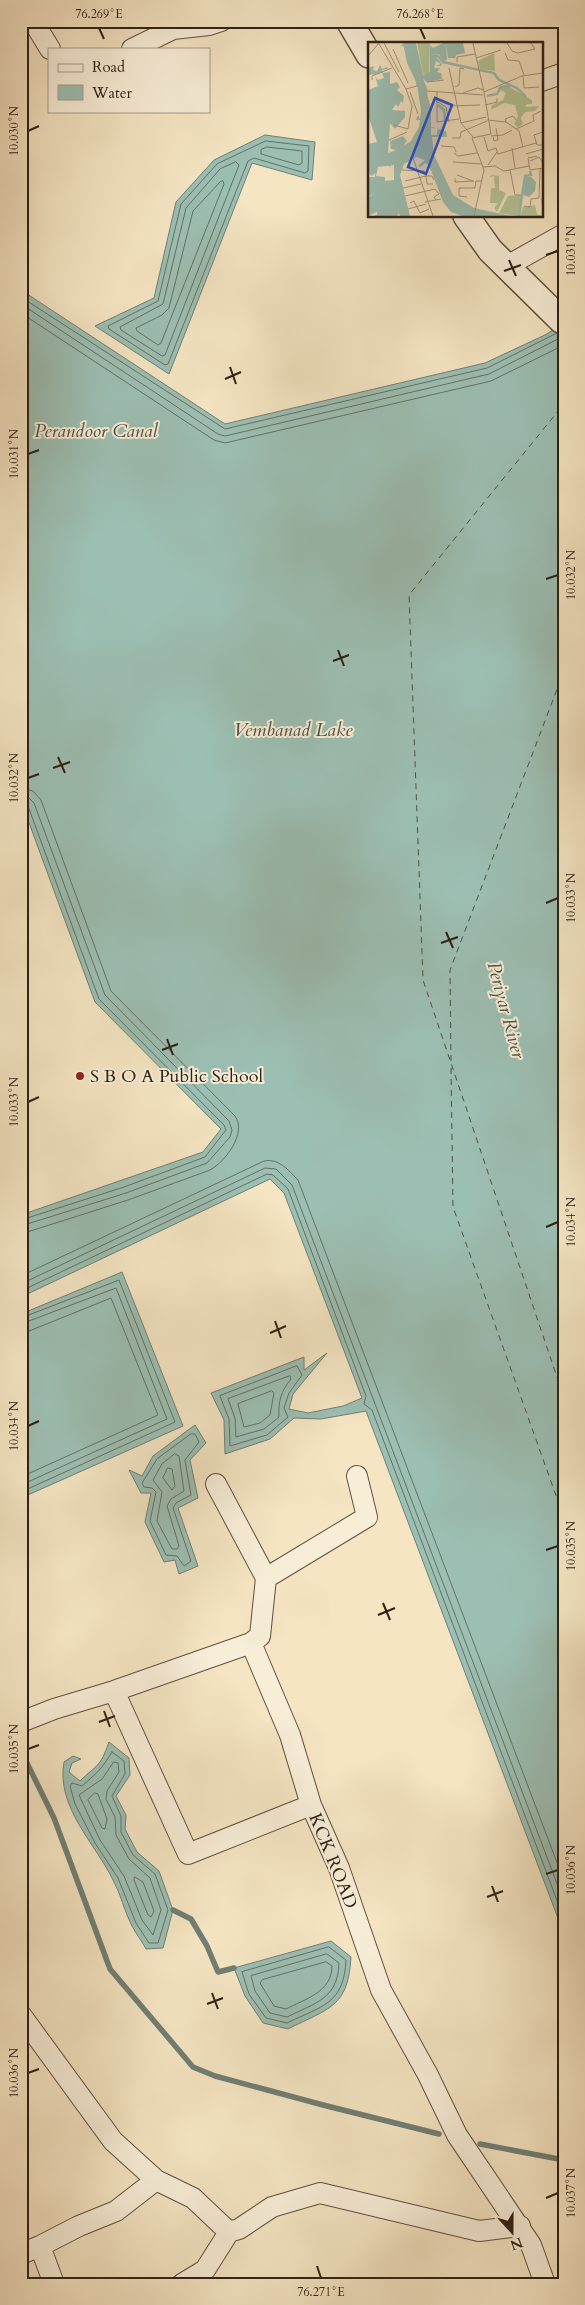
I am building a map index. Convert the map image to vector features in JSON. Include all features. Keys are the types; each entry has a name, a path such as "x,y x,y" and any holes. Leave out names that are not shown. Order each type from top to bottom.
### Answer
{"street":[{"path":"33,21 49,48"},
{"path":"134,48 173,29 209,25 221,21"},
{"path":"349,21 368,53"},
{"path":"542,81 564,73"},
{"path":"467,218 490,250 561,320"},
{"path":"507,266 564,234"},
{"path":"266,1578 368,1517 357,1476"},
{"path":"21,1722 54,1709 114,1691 250,1643 260,1636 266,1578 216,1484"},
{"name":"KCK ROAD","path":"250,1643 290,1735 310,1805 339,1868 381,1990 428,2075 460,2140 520,2226 531,2245 545,2284"},
{"path":"114,1691 188,1854 310,1805"},
{"path":"21,2015 113,2141 156,2180 193,2198 229,2232"},
{"path":"21,2254 79,2226 116,2211 156,2180"},
{"path":"182,2284 204,2270 229,2232 239,2229 272,2206 320,2193 479,2231 520,2226"},
{"path":"40,2246 54,2284"}],"water":[{"path":"265,135 315,142 312,180 252,163 169,374 95,326 154,298 176,202 214,160"},
{"name":"Vembanad Lake","path":"21,290 225,424 485,363 545,335 564,323 564,1934 366,1411 321,1419 294,1418 270,1439 225,1454 224,1420 211,1393 304,1357 304,1370 327,1353 293,1394 289,1409 308,1413 343,1406 362,1398 284,1193 270,1179 21,1297 21,1215 203,1152 221,1129 95,1002 21,801"},
{"path":"122,1272 183,1426 21,1498 21,1314"},
{"path":"195,1425 206,1443 190,1460 198,1498 178,1508 198,1566 179,1574 175,1560 164,1562 145,1522 151,1493 141,1493 129,1470 142,1476 153,1456"},
{"path":"109,1742 129,1758 130,1775 116,1796 126,1815 125,1829 137,1852 159,1871 173,1910 163,1948 146,1949 129,1920 113,1880 71,1809 66,1794 63,1778 64,1762 73,1756 81,1759 72,1763 69,1772 80,1781 100,1761"},
{"path":"331,1941 351,1957 346,1987 341,1997 325,2010 288,2029 263,2023 245,1996 234,1968"}],"waterway":[{"path":"24,1757 54,1818 110,1969 193,2067 215,2076 439,2134"},
{"path":"173,1910 191,1919 207,1946 218,1972 234,1968"},
{"path":"480,2144 564,2160"}],"ferry route":[{"path":"561,332 563,405 409,595 423,980 564,1398"},
{"path":"451,1061 450,970 564,671"},
{"path":"451,1068 453,1207 564,1518"}],"place":[{"name":"S B O A Public School","path":"80,1076"}],"water label":[{"name":"Perandoor Canal","path":"96,431"},
{"name":"Periyar River","path":"506,1010"}]}
